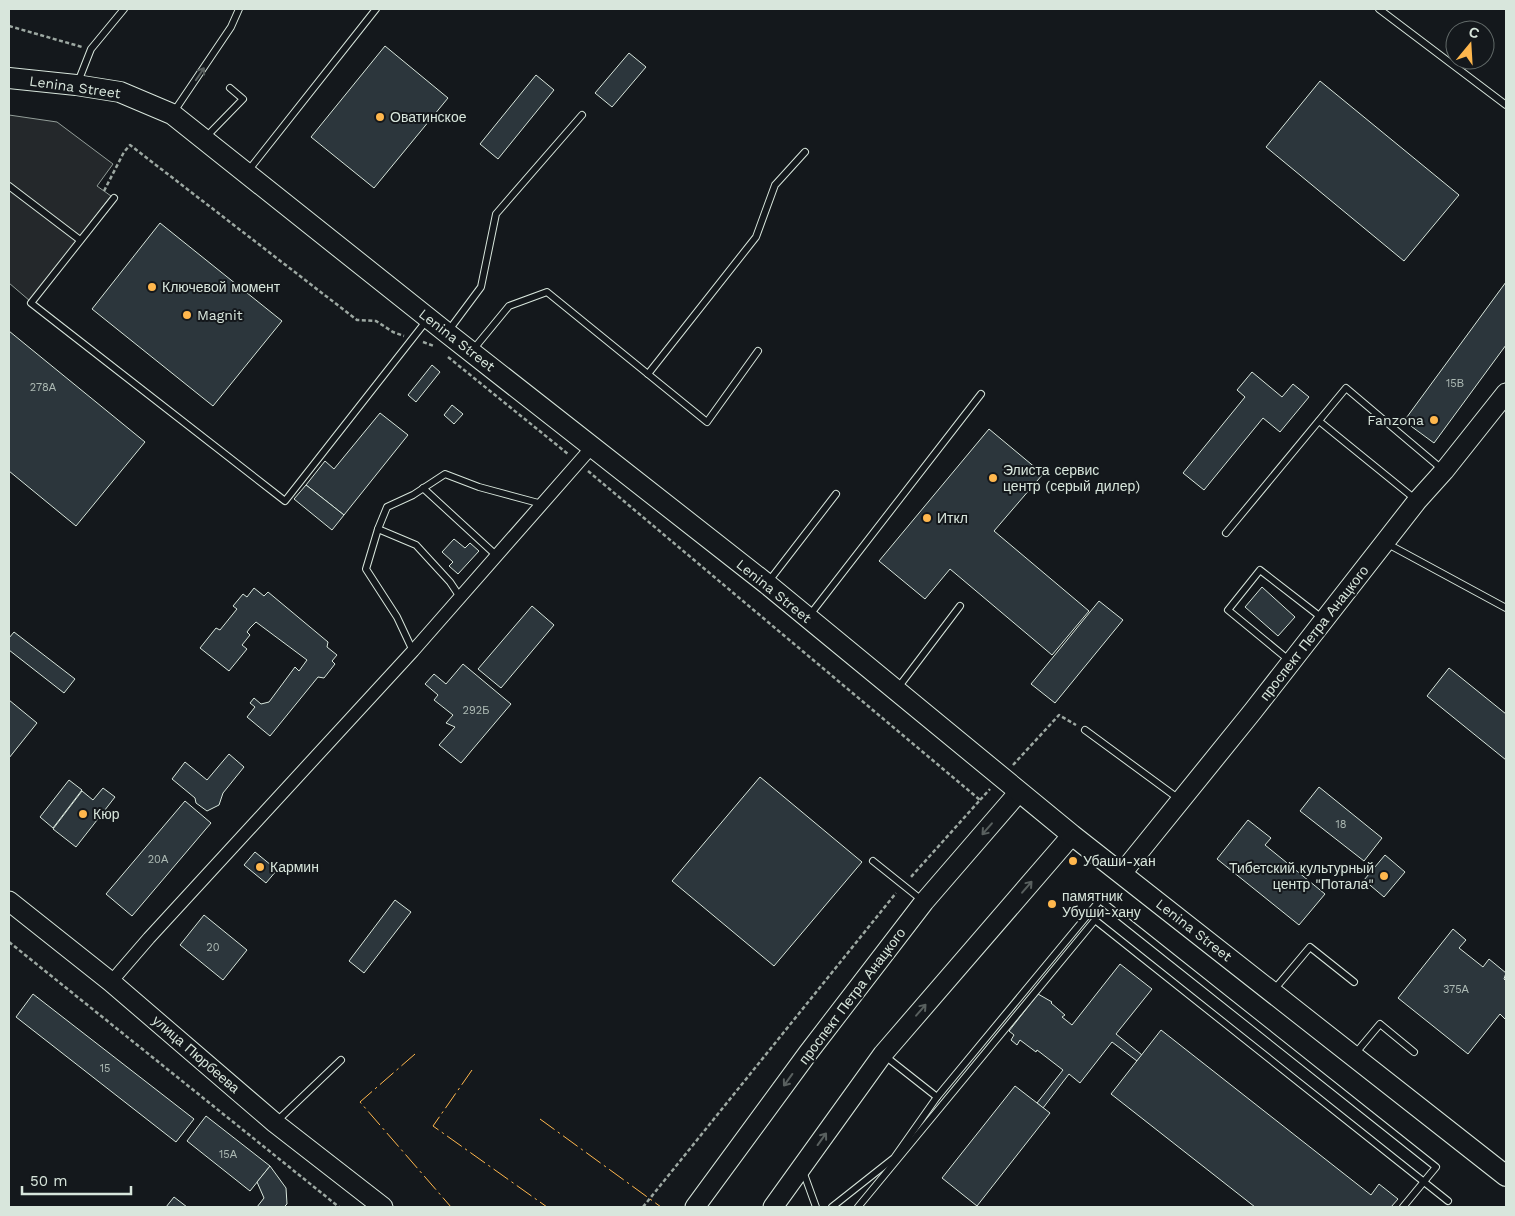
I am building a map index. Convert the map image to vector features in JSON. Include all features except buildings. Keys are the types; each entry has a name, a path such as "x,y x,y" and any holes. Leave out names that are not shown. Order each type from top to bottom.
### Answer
{"main road":[{"name":"Lenina Street","path":"9,78 120,92 172,114 446,333 767,584 1072,835 1506,1176"},
{"name":"проспект Петра Анацкого","path":"1122,873 1417,501 1506,393"},
{"name":"проспект Петра Анацкого","path":"695,1207 924,902 1019,792"},
{"path":"773,1207 883,1054 1072,835"},
{"name":"улица Пюрбеева","path":"9,900 111,982 275,1123 383,1207"}],"street":[{"path":"111,982 412,651 592,447"}],"lane":[{"path":"76,85 91,49 124,9"},
{"path":"172,114 231,28 238,9"},
{"path":"246,172 376,9"},
{"path":"1379,9 1506,105"},
{"path":"204,139 243,99 230,88"},
{"path":"446,333 481,287 496,214 582,115"},
{"path":"648,374 756,237 776,185 805,152"},
{"path":"9,186 80,240"},
{"path":"114,198 31,303 285,502 428,318"},
{"path":"471,352 510,306 547,292 707,422 758,351"},
{"path":"1226,533 1346,388 1444,470"},
{"path":"808,618 982,394"},
{"path":"1319,421 1417,501"},
{"path":"412,651 397,617 366,569 387,507 445,474 479,487 542,504"},
{"path":"423,488 497,556"},
{"path":"767,584 836,494"},
{"path":"378,529 416,545 450,582 460,597"},
{"path":"1385,543 1506,608"},
{"path":"1291,662 1228,610 1260,570 1324,620"},
{"path":"896,690 960,606"},
{"path":"1085,730 1180,800"},
{"path":"873,861 924,902"},
{"path":"832,1207 894,1158 937,1097 1100,900 1436,1167 1403,1207"},
{"path":"858,1207 1095,920 1448,1201"},
{"path":"1272,992 1310,947 1354,982"},
{"path":"1353,1056 1380,1024 1414,1052"},
{"path":"883,1054 937,1097"},
{"path":"275,1123 341,1060"},
{"path":"801,1167 816,1207"}],"path":[{"path":"9,26 91,49"},
{"path":"104,191 130,145 357,320 376,321 393,332 434,345 470,376 579,462 980,800"},
{"path":"1013,765 1059,715 1085,730"},
{"path":"643,1207 903,885 990,789"},
{"path":"9,942 339,1207"}],"shaded area":[{"path":"9,115 57,122 113,164 97,186 111,196 30,301 9,283"}],"power":[{"path":"415,1054 360,1102 451,1207"},
{"path":"472,1070 433,1126 547,1207"},
{"path":"540,1119 661,1207"}],"place":[{"name":"Оватинское","path":"380,117"},
{"name":"Ключевой момент","path":"152,287"},
{"name":"Magnit","path":"187,315"},
{"name":"Fanzona","path":"1434,420"},
{"name":"Элиста сервис центр (серый дилер)","path":"993,478"},
{"name":"Иткл","path":"927,518"},
{"name":"Кюр","path":"83,814"},
{"name":"Убаши-хан","path":"1073,861"},
{"name":"Кармин","path":"260,867"},
{"name":"Тибетский культурный центр \"Потала\"","path":"1384,876"},
{"name":"памятник Убуши-хану","path":"1052,904"}]}
